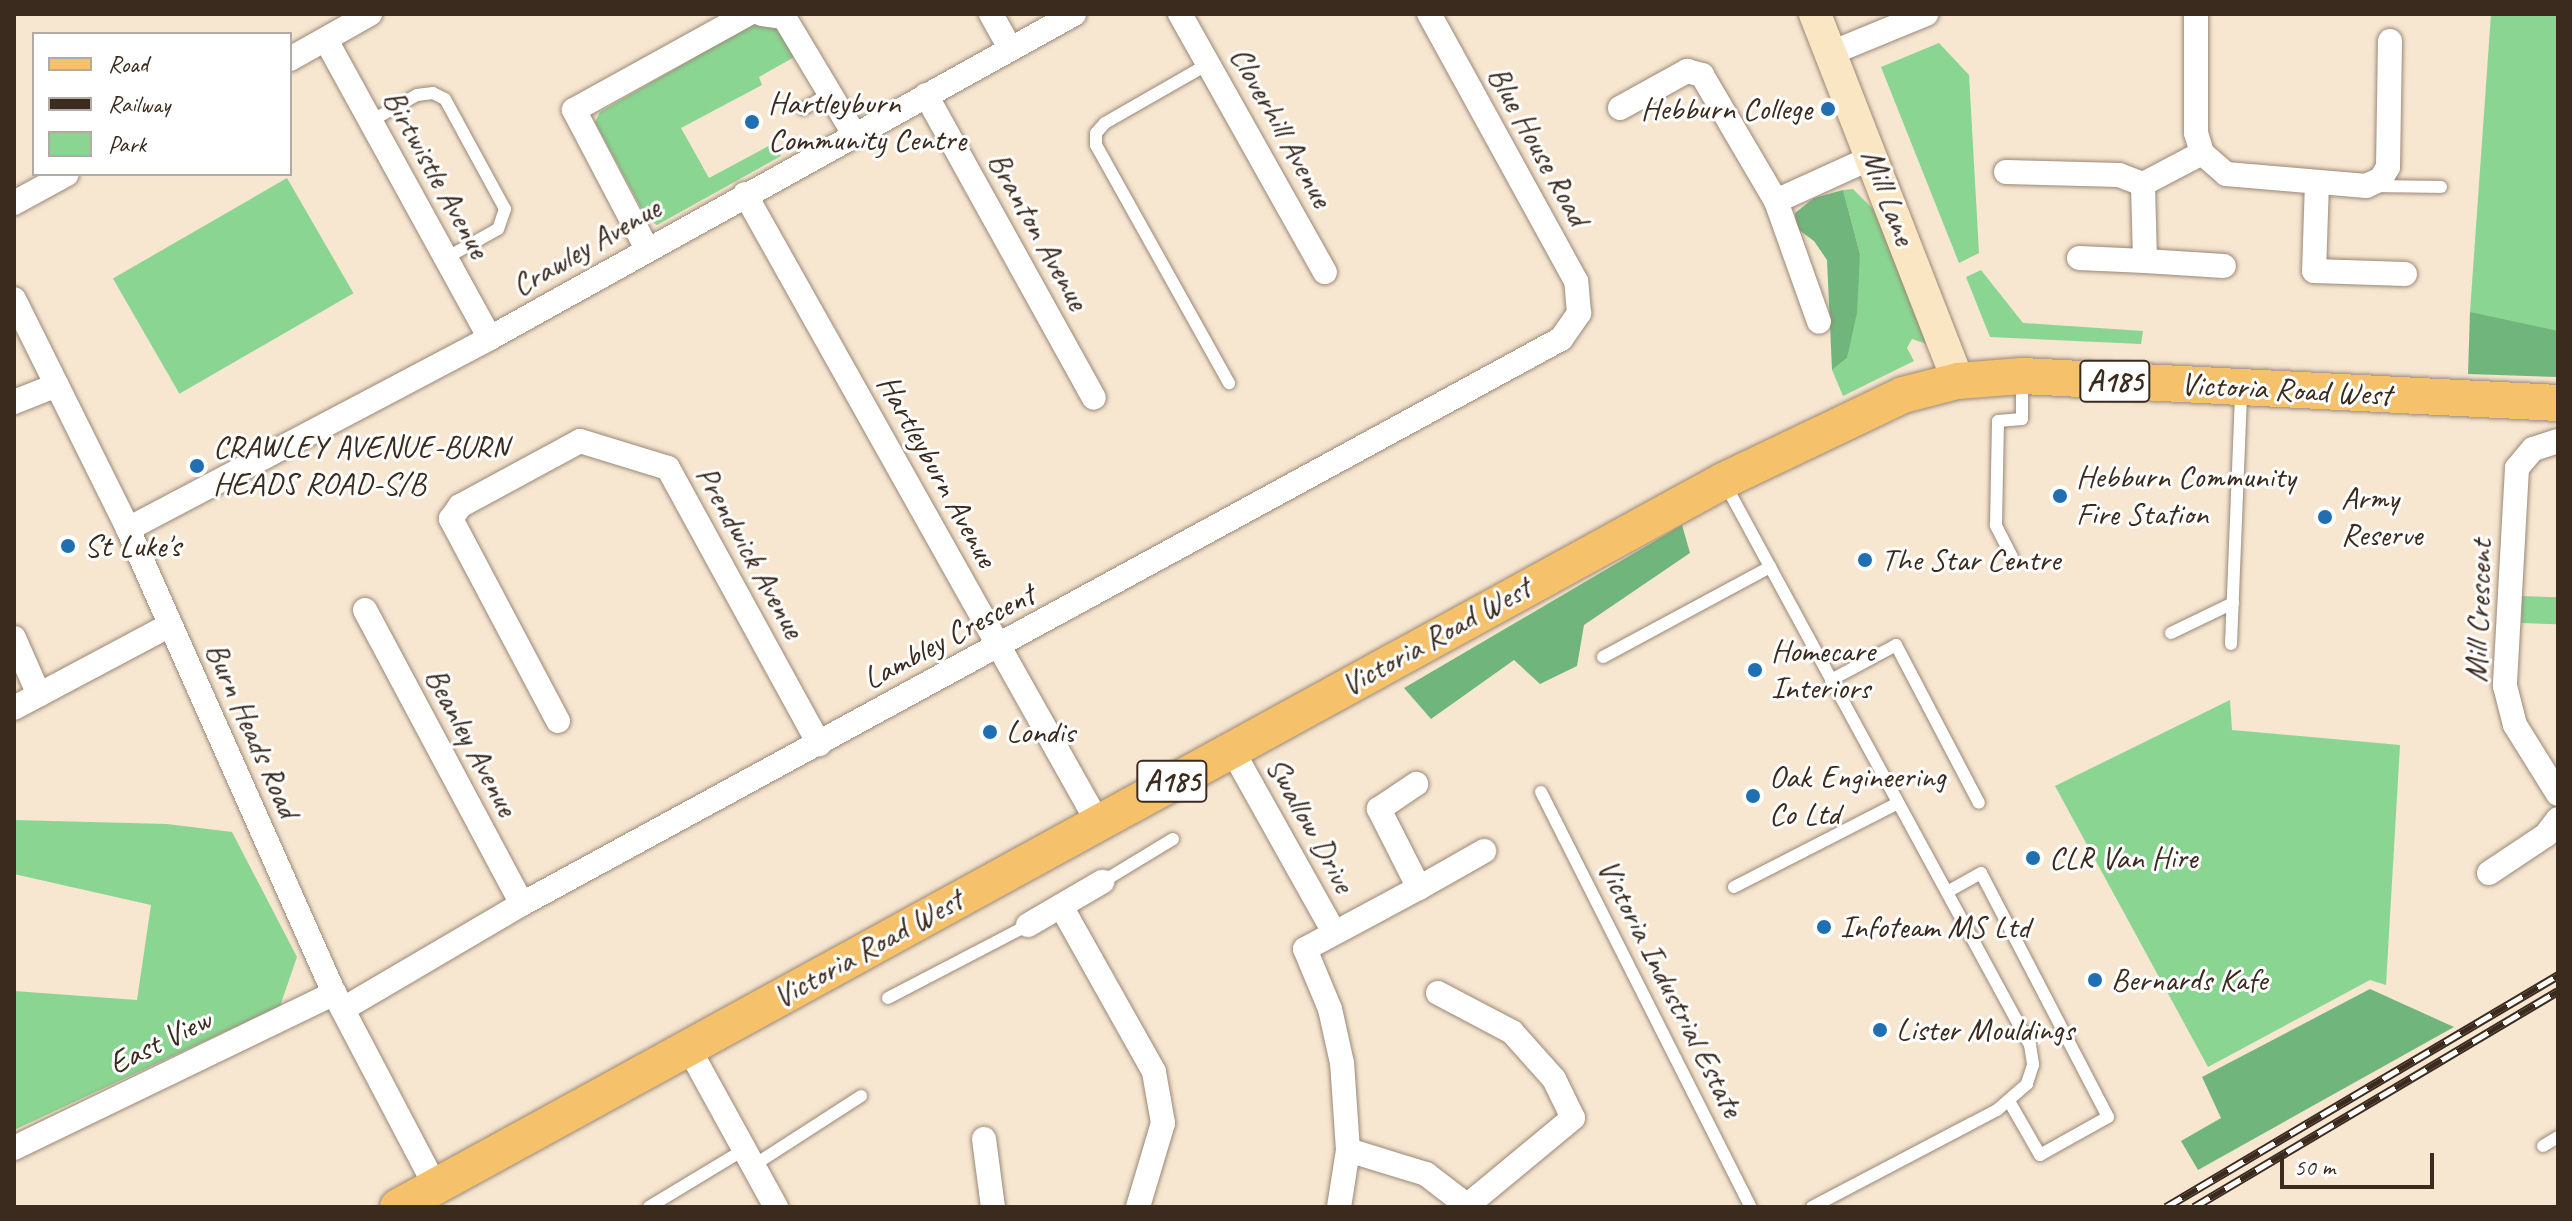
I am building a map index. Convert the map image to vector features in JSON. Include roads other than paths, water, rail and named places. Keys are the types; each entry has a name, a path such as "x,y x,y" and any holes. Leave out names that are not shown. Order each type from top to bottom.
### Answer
{"main road":[{"name":"Mill Lane","path":"1815,14 1958,381"},
{"name":"Victoria Road West","path":"398,1207 1097,821 1723,481 1828,427 1903,395 1958,381 2022,376 2558,403"}],"street":[{"path":"292,58 370,14"},
{"path":"647,249 574,110 748,14"},
{"path":"762,14 784,17 854,134"},
{"path":"991,14 1010,48"},
{"name":"Crawley Avenue","path":"128,529 490,338 1074,14"},
{"name":"Cloverhill Avenue","path":"1180,14 1325,272"},
{"name":"Blue House Road","path":"1429,14 1576,281 1579,313"},
{"path":"1831,53 1926,14"},
{"path":"2196,14 2196,133 2202,153 2226,174 2366,186 2381,179 2388,167 2390,41"},
{"name":"Birtwistle Avenue","path":"326,40 490,338"},
{"path":"1620,108 1687,71 1702,75 1776,201 1819,322"},
{"name":"Branton Avenue","path":"926,95 1094,398"},
{"path":"2006,172 2119,175 2143,184 2202,153"},
{"path":"1776,201 1873,157"},
{"path":"14,203 63,176"},
{"path":"2317,182 2314,271 2405,274"},
{"path":"2143,184 2145,261"},
{"name":"Hartleyburn Avenue","path":"745,194 1097,821"},
{"path":"2079,258 2224,266"},
{"name":"Burn Heads Road","path":"14,299 128,529 338,1001 435,1185"},
{"name":"Lambley Crescent","path":"338,1001 999,647 1561,339 1579,313"},
{"path":"14,402 57,385"},
{"name":"Prendwick Avenue","path":"558,721 451,519 460,506 580,441 668,468 819,744"},
{"name":"Mill Crescent","path":"2558,441 2533,449 2517,468 2505,686 2515,725 2558,794"},
{"name":"Beanley Avenue","path":"365,610 522,904"},
{"path":"14,708 170,625"},
{"path":"14,638 39,695"},
{"name":"Swallow Drive","path":"1231,748 1334,932"},
{"path":"1416,784 1379,809 1419,888"},
{"path":"2489,873 2546,835 2558,819"},
{"path":"1339,1207 1348,1150 1342,1063 1330,1009 1305,949 1484,851"},
{"path":"1028,925 1102,882"},
{"path":"1061,906 1154,1072 1163,1123 1138,1207"},
{"path":"1348,1150 1426,1174 1469,1206 1573,1118 1554,1079 1512,1032 1438,993"},
{"name":"East View","path":"14,1148 338,1001"},
{"path":"688,1047 746,1159 776,1207"},
{"path":"984,1139 993,1207"}],"lane":[{"path":"1208,64 1105,123 1096,133 1096,145 1229,383"},
{"path":"371,121 425,94 445,99 453,112 505,209 498,229 446,258"},
{"path":"803,109 829,94"},
{"path":"2366,186 2441,187"},
{"path":"2012,557 1996,525 1998,421 2022,419 2022,376"},
{"path":"2231,644 2241,388"},
{"path":"1723,481 2030,1045 2033,1065 2027,1084 2009,1101 1812,1207"},
{"path":"1603,657 1770,567"},
{"path":"2171,633 2233,603"},
{"path":"1831,680 1896,645 1979,803"},
{"name":"Victoria Industrial Estate","path":"1541,792 1751,1207"},
{"path":"1734,887 1898,803"},
{"path":"1102,882 1173,839"},
{"path":"1947,892 1981,873 2108,1117 2040,1155 2009,1101"},
{"path":"888,998 1028,925"},
{"path":"649,1207 746,1159 861,1096"},
{"path":"2543,1146 2558,1137"}],"railway":[{"path":"2166,1207 2558,975"},
{"path":"2194,1207 2558,991"}],"place":[{"name":"Hebburn College","path":"1828,109"},
{"name":"Hartleyburn Community Centre","path":"752,122"},
{"name":"CRAWLEY AVENUE-BURN HEADS ROAD-S/B","path":"197,466"},
{"name":"Hebburn Community Fire Station","path":"2060,496"},
{"name":"Army Reserve","path":"2325,517"},
{"name":"St Luke's","path":"68,546"},
{"name":"The Star Centre","path":"1865,560"},
{"name":"Homecare Interiors","path":"1755,670"},
{"name":"Londis","path":"990,732"},
{"name":"Oak Engineering Co Ltd","path":"1753,796"},
{"name":"CLR Van Hire","path":"2033,858"},
{"name":"Infoteam MS Ltd","path":"1824,927"},
{"name":"Bernards Kafe","path":"2095,980"},
{"name":"Lister Mouldings","path":"1880,1030"}]}
